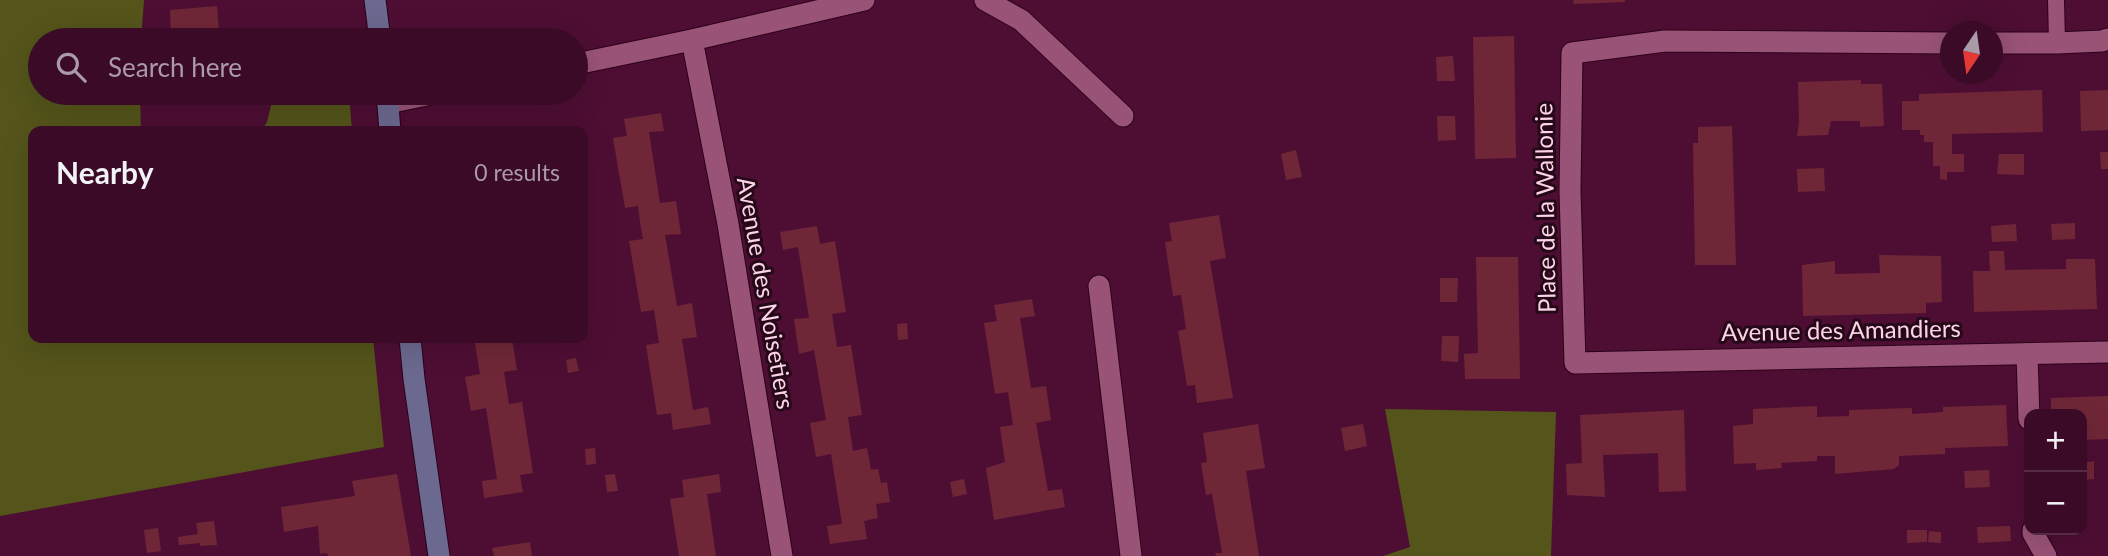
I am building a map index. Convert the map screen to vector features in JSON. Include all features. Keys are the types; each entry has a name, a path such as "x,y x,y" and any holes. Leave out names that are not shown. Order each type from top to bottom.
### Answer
{"street":[{"path":"375,0 378,28"},
{"path":"588,62 864,0"},
{"path":"985,0 1021,20 1124,116"},
{"path":"2003,43 2057,44 2108,39"},
{"name":"Avenue des Noisetiers","path":"692,40 728,224 782,556"},
{"name":"Place de la Wallonie","path":"1575,363 1570,191 1572,52 1665,41 1940,43"},
{"path":"388,105 390,126"},
{"path":"1099,286 1131,556"},
{"path":"411,343 439,556"},
{"name":"Avenue des Amandiers","path":"1575,363 2108,352"},
{"path":"2027,354 2029,409"},
{"path":"2034,535 2046,556"}],"lane":[{"path":"2056,0 2057,44"}],"shaded area":[{"path":"0,0 144,0 142,28 28,28 28,105 140,105 141,126 28,126 28,343 374,343 384,447 0,516"},
{"path":"271,105 350,105 352,126 264,126"},
{"path":"1385,409 1556,412 1551,556 1383,556 1410,547"}],"building":[{"path":"1573,0 1625,0 1625,2 1574,4"},
{"path":"217,6 219,28 171,28 170,10"},
{"path":"1514,36 1516,158 1475,159 1473,37"},
{"path":"1453,56 1455,81 1437,81 1436,57"},
{"path":"1861,80 1861,84 1882,84 1884,126 1860,127 1860,121 1831,121 1828,135 1797,136 1798,82"},
{"path":"2042,90 2043,132 1952,134 1952,154 1964,154 1964,172 1947,172 1947,180 1940,179 1940,166 1933,166 1933,142 1924,142 1924,135 1920,135 1920,130 1902,130 1902,101 1919,101 1919,94"},
{"path":"2108,90 2108,130 2081,131 2080,91"},
{"path":"661,113 664,131 649,132 660,203 676,201 681,234 665,235 677,306 692,303 697,337 682,339 693,410 708,407 711,424 673,430 671,413 657,415 646,345 659,343 654,310 641,312 629,241 643,239 638,206 625,208 613,138 627,136 624,119"},
{"path":"1437,116 1455,116 1456,140 1438,141"},
{"path":"1732,126 1736,265 1695,265 1693,143 1698,143 1698,127"},
{"path":"1296,150 1302,177 1286,180 1281,154"},
{"path":"2100,152 2108,152 2108,169 2101,169"},
{"path":"1999,154 2024,154 2024,175 1997,174"},
{"path":"1824,168 1825,191 1798,192 1797,169"},
{"path":"1219,215 1226,258 1210,261 1233,398 1197,403 1195,385 1187,386 1178,331 1186,329 1181,295 1173,296 1165,242 1172,241 1169,223"},
{"path":"2075,223 2075,239 2052,240 2051,224"},
{"path":"2016,224 2017,241 1992,242 1991,226"},
{"path":"817,226 820,244 835,241 846,312 832,314 837,347 851,345 862,415 848,417 853,451 867,448 871,470 878,469 881,483 887,482 890,502 876,504 878,518 864,521 867,539 830,544 827,526 842,524 831,454 816,457 810,423 826,420 814,350 799,354 794,319 809,318 798,247 783,250 780,232"},
{"path":"1989,251 2004,251 2005,270 2066,269 2066,259 2095,259 2097,309 1974,312 1973,271 1990,271"},
{"path":"1879,255 1941,256 1942,302 1926,303 1926,313 1803,316 1802,265 1835,261 1835,274 1880,273"},
{"path":"1476,257 1518,257 1520,379 1465,379 1464,354 1478,353"},
{"path":"1440,278 1458,278 1457,302 1440,302"},
{"path":"1032,299 1035,316 1020,318 1031,388 1046,386 1051,420 1036,423 1048,491 1062,489 1065,507 994,520 986,468 1005,462 1000,427 1013,425 1008,392 995,394 984,323 997,321 994,305"},
{"path":"907,323 908,339 898,340 897,324"},
{"path":"1442,336 1459,336 1458,362 1441,361"},
{"path":"475,343 513,343 517,370 504,372 509,404 522,402 533,473 520,475 523,492 484,498 482,481 497,479 486,408 471,411 465,377 480,374"},
{"path":"576,358 579,371 568,373 566,360"},
{"path":"2108,396 2108,439 2087,440 2087,409 2051,409 2051,398"},
{"path":"2006,405 2008,446 1945,448 1945,454 1899,456 1899,465 1894,469 1835,474 1835,456 1817,456 1817,461 1781,463 1782,468 1756,470 1756,463 1734,464 1733,426 1753,424 1753,409 1817,406 1817,417 1849,416 1849,410 1912,408 1912,414 1943,412 1943,407"},
{"path":"1684,410 1686,491 1659,492 1658,453 1603,455 1605,497 1567,495 1566,464 1582,463 1580,415"},
{"path":"1258,424 1265,468 1246,471 1259,556 1216,556 1215,553 1222,553 1212,494 1206,495 1201,463 1207,462 1203,433"},
{"path":"1363,424 1367,446 1345,451 1341,428"},
{"path":"595,448 596,464 586,465 585,449"},
{"path":"2094,461 2094,479 2087,480 2087,462"},
{"path":"1989,470 1990,487 1965,488 1964,471"},
{"path":"397,474 411,556 328,556 327,553 320,554 318,526 284,532 281,507 355,496 352,481"},
{"path":"615,474 618,491 607,492 605,475"},
{"path":"719,474 721,492 707,494 716,556 679,556 670,499 684,497 682,480"},
{"path":"964,479 967,494 953,497 950,482"},
{"path":"214,521 217,545 179,545 178,537 198,534 196,523"},
{"path":"2010,526 2011,541 1978,543 1977,527"},
{"path":"158,528 161,551 147,553 144,530"},
{"path":"1907,530 1927,530 1927,542 1907,543"},
{"path":"1929,531 1941,532 1941,543 1928,542"},
{"path":"530,542 532,556 494,556 492,548"}]}
